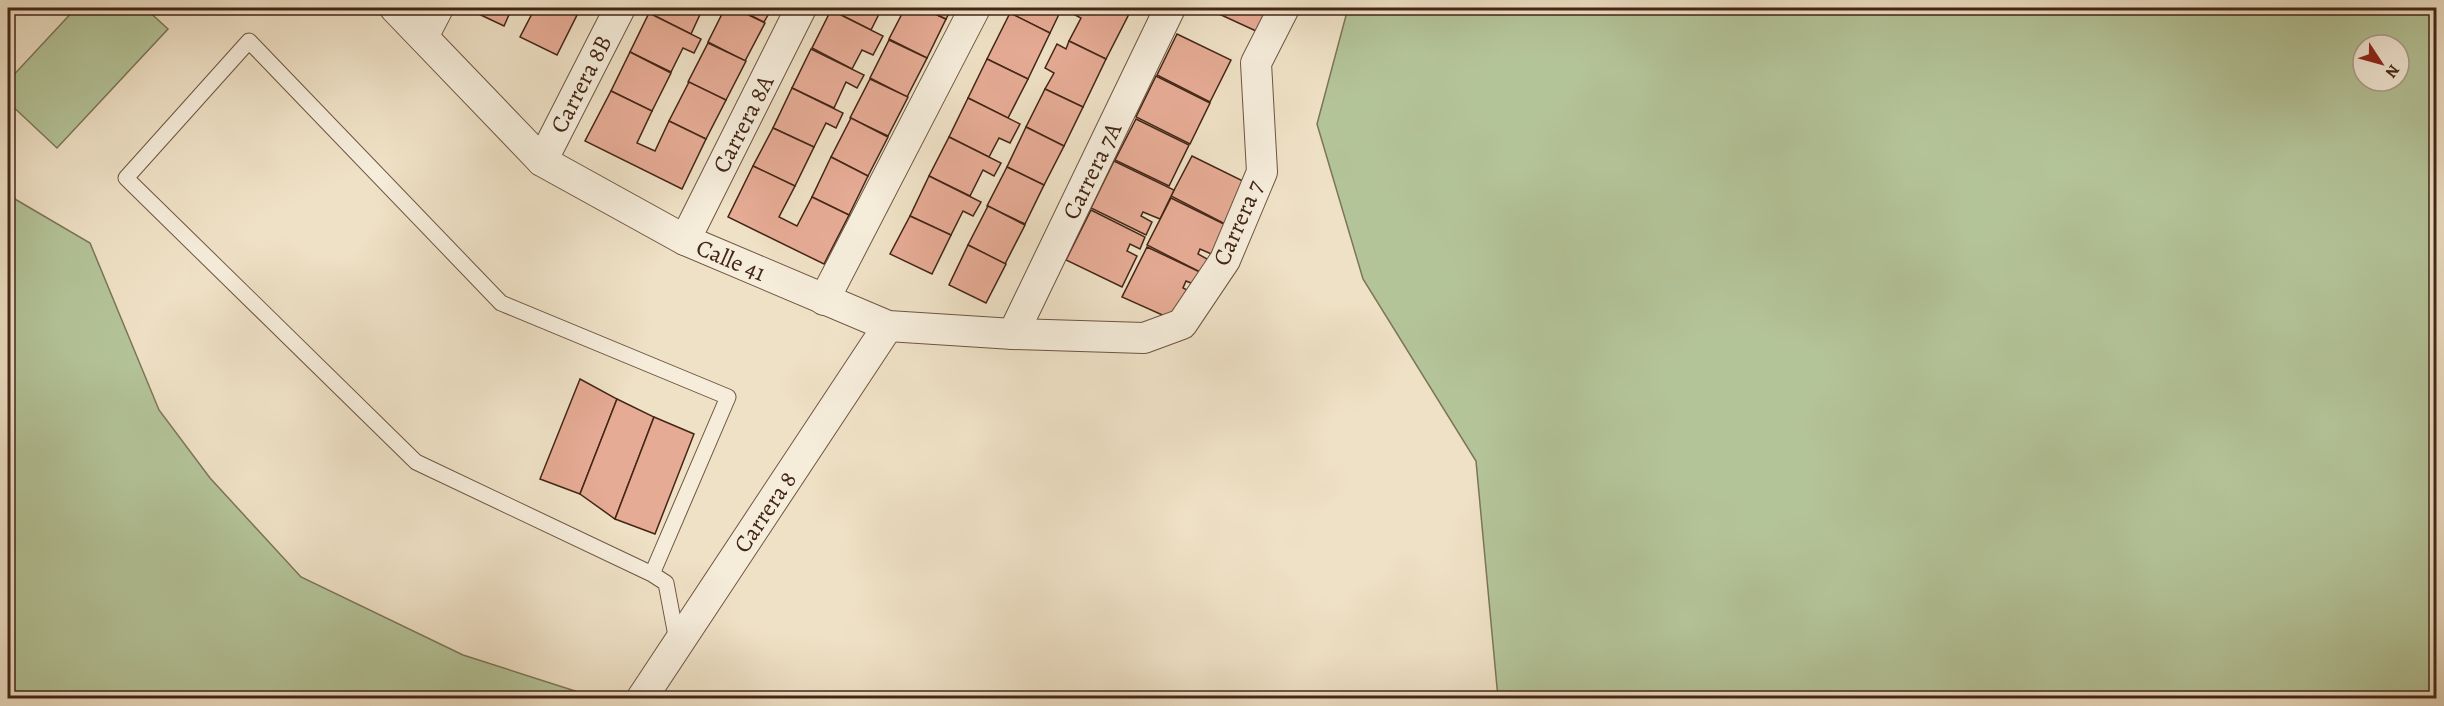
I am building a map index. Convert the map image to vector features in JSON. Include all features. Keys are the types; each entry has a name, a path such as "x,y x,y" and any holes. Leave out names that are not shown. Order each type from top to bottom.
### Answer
{"street":[{"name":"Calle 41","path":"395,8 542,161 685,240 888,326 1013,334 1144,338"},
{"path":"424,36 438,8"},
{"name":"Carrera 8B","path":"542,161 620,8"},
{"name":"Carrera 8A","path":"685,240 801,8"},
{"path":"824,300 975,8"},
{"name":"Carrera 7A","path":"1013,334 1170,8"},
{"name":"Carrera 7","path":"1144,338 1182,324 1230,249 1262,172 1256,63 1284,8"},
{"name":"Carrera 8","path":"642,699 888,326"}],"lane":[{"path":"652,574 728,397 501,303 249,41 126,178 416,462 652,574 666,584 677,643"}],"green space":[{"path":"76,8 145,8 168,29 57,148 8,102 8,81"},
{"path":"1348,8 2436,8 2436,698 1498,698 1476,461 1363,279 1317,124"},
{"path":"8,195 90,243 159,410 210,478 301,577 463,655 597,698 8,698"}],"building":[{"path":"466,8 512,8 504,26"},
{"path":"535,8 561,8 577,15 557,55 520,37"},
{"path":"652,8 703,8 691,34 649,13"},
{"path":"725,8 734,8 765,23 745,61 708,42"},
{"path":"736,8 772,8 764,22"},
{"path":"832,8 882,8 871,30 831,10"},
{"path":"905,8 922,8 946,19 927,58 889,39"},
{"path":"922,8 952,8 946,19"},
{"path":"1013,8 1062,8 1050,33 1010,13"},
{"path":"1062,8 1121,8 1130,12 1106,59 1069,41 1081,18"},
{"path":"1206,8 1267,8 1256,31"},
{"path":"831,10 883,36 873,55 862,50 852,69 812,48"},
{"path":"649,13 701,39 694,53 683,48 671,72 630,52"},
{"path":"1010,13 1050,33 1028,79 987,59"},
{"path":"1177,34 1231,60 1210,102 1157,75"},
{"path":"889,40 927,58 907,97 870,78"},
{"path":"1069,41 1106,59 1083,107 1045,89 1054,73 1045,68 1057,44 1066,49"},
{"path":"708,43 746,61 726,100 688,82"},
{"path":"811,49 864,75 857,88 846,82 834,108 792,88"},
{"path":"630,52 671,73 652,111 611,91"},
{"path":"987,59 1028,79 1008,118 968,98"},
{"path":"1156,76 1210,103 1190,144 1136,117"},
{"path":"870,79 908,97 888,136 850,118"},
{"path":"689,82 726,100 706,139 669,121"},
{"path":"792,88 843,113 836,128 826,123 814,147 773,128"},
{"path":"1045,89 1083,107 1064,146 1026,127"},
{"path":"611,91 652,111 637,143 655,151 669,121 706,139 682,189 585,141"},
{"path":"968,98 1020,124 1010,143 999,138 989,157 949,137"},
{"path":"851,118 888,137 868,176 831,157"},
{"path":"1136,119 1189,145 1169,186 1115,160"},
{"path":"1026,127 1064,146 1044,185 1007,167"},
{"path":"773,128 814,147 795,186 753,166"},
{"path":"949,137 1001,163 994,176 983,170 970,196 929,176"},
{"path":"1192,156 1245,182 1225,224 1171,196"},
{"path":"831,157 868,176 849,215 812,197"},
{"path":"1114,161 1174,190 1160,219 1143,212 1141,216 1152,222 1146,235 1091,208"},
{"path":"753,166 795,186 779,217 797,226 812,197 849,215 824,264 728,217"},
{"path":"1007,167 1044,185 1025,224 987,206"},
{"path":"929,176 981,202 973,216 963,211 951,235 910,216"},
{"path":"1171,198 1230,227 1216,256 1200,249 1198,254 1209,260 1202,273 1147,245"},
{"path":"988,206 1025,225 1005,264 968,245"},
{"path":"1091,210 1145,237 1140,249 1130,244 1127,251 1137,256 1122,287 1066,260"},
{"path":"910,216 951,235 932,274 890,254"},
{"path":"968,245 1006,264 986,303 949,285"},
{"path":"1147,247 1202,273 1196,285 1186,281 1183,288 1193,293 1178,322 1122,297"},
{"path":"580,379 617,399 580,494 540,479"},
{"path":"617,399 654,417 615,519 580,494"},
{"path":"654,417 694,434 655,534 615,519"}]}
